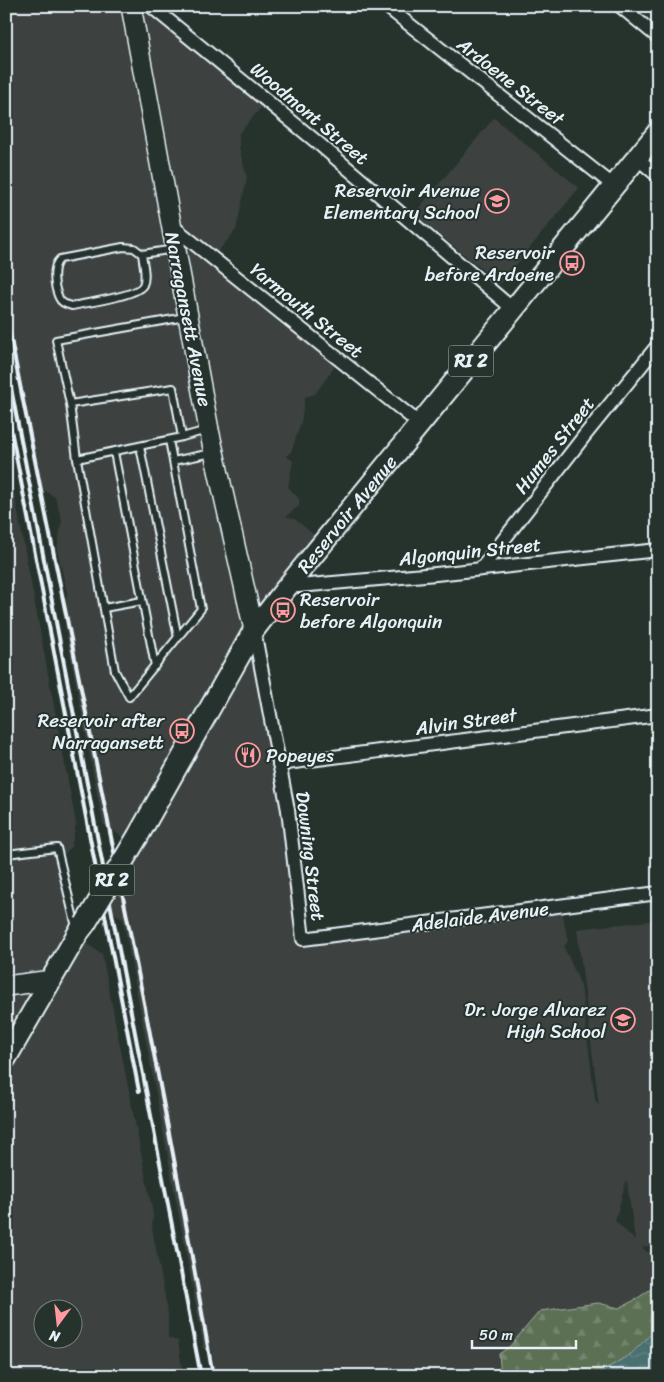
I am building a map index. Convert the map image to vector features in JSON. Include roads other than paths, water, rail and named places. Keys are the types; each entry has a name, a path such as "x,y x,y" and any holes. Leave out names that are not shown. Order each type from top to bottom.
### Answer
{"main road":[{"name":"Reservoir Avenue","path":"6,1058 138,836 254,630 658,132"}],"street":[{"name":"Narragansett Avenue","path":"131,6 209,430 254,630"},
{"name":"Woodmont Street","path":"150,6 318,143 513,309"},
{"name":"Ardoene Street","path":"386,6 614,186"},
{"path":"620,6 658,37"},
{"path":"637,158 658,176"},
{"name":"Yarmouth Street","path":"172,225 420,424"},
{"name":"Humes Street","path":"481,569 658,345"},
{"name":"Algonquin Street","path":"287,587 658,550"},
{"name":"Downing Street","path":"254,630 288,810 303,940"},
{"name":"Alvin Street","path":"279,764 658,715"},
{"name":"Adelaide Avenue","path":"303,940 658,893"},
{"path":"6,986 52,980"}],"lane":[{"path":"142,254 145,283 141,289 130,294 72,306 65,304 59,299 54,271 55,263 60,259 123,247 134,248 142,254 176,249"},
{"path":"169,440 201,609 129,697 115,672 77,459 70,404 56,340 189,316"},
{"path":"70,404 173,388 182,437"},
{"path":"77,459 209,430"},
{"path":"140,446 178,638"},
{"path":"114,452 155,666"},
{"path":"173,461 215,453"},
{"path":"104,608 142,601"},
{"path":"6,854 57,848 81,929"}],"water":[{"path":"658,1327 658,1376 594,1376 631,1354"}],"railway":[{"path":"6,314 165,1110 213,1376"},
{"path":"6,362 201,1376"},
{"path":"6,404 139,1091"}],"place":[{"name":"Reservoir Avenue Elementary School","path":"497,201"},
{"name":"Reservoir before Ardoene","path":"572,263"},
{"name":"Reservoir before Algonquin","path":"283,610"},
{"name":"Reservoir after Narragansett","path":"182,731"},
{"name":"Popeyes","path":"248,755"},
{"name":"Dr. Jorge Alvarez High School","path":"623,1020"}]}
